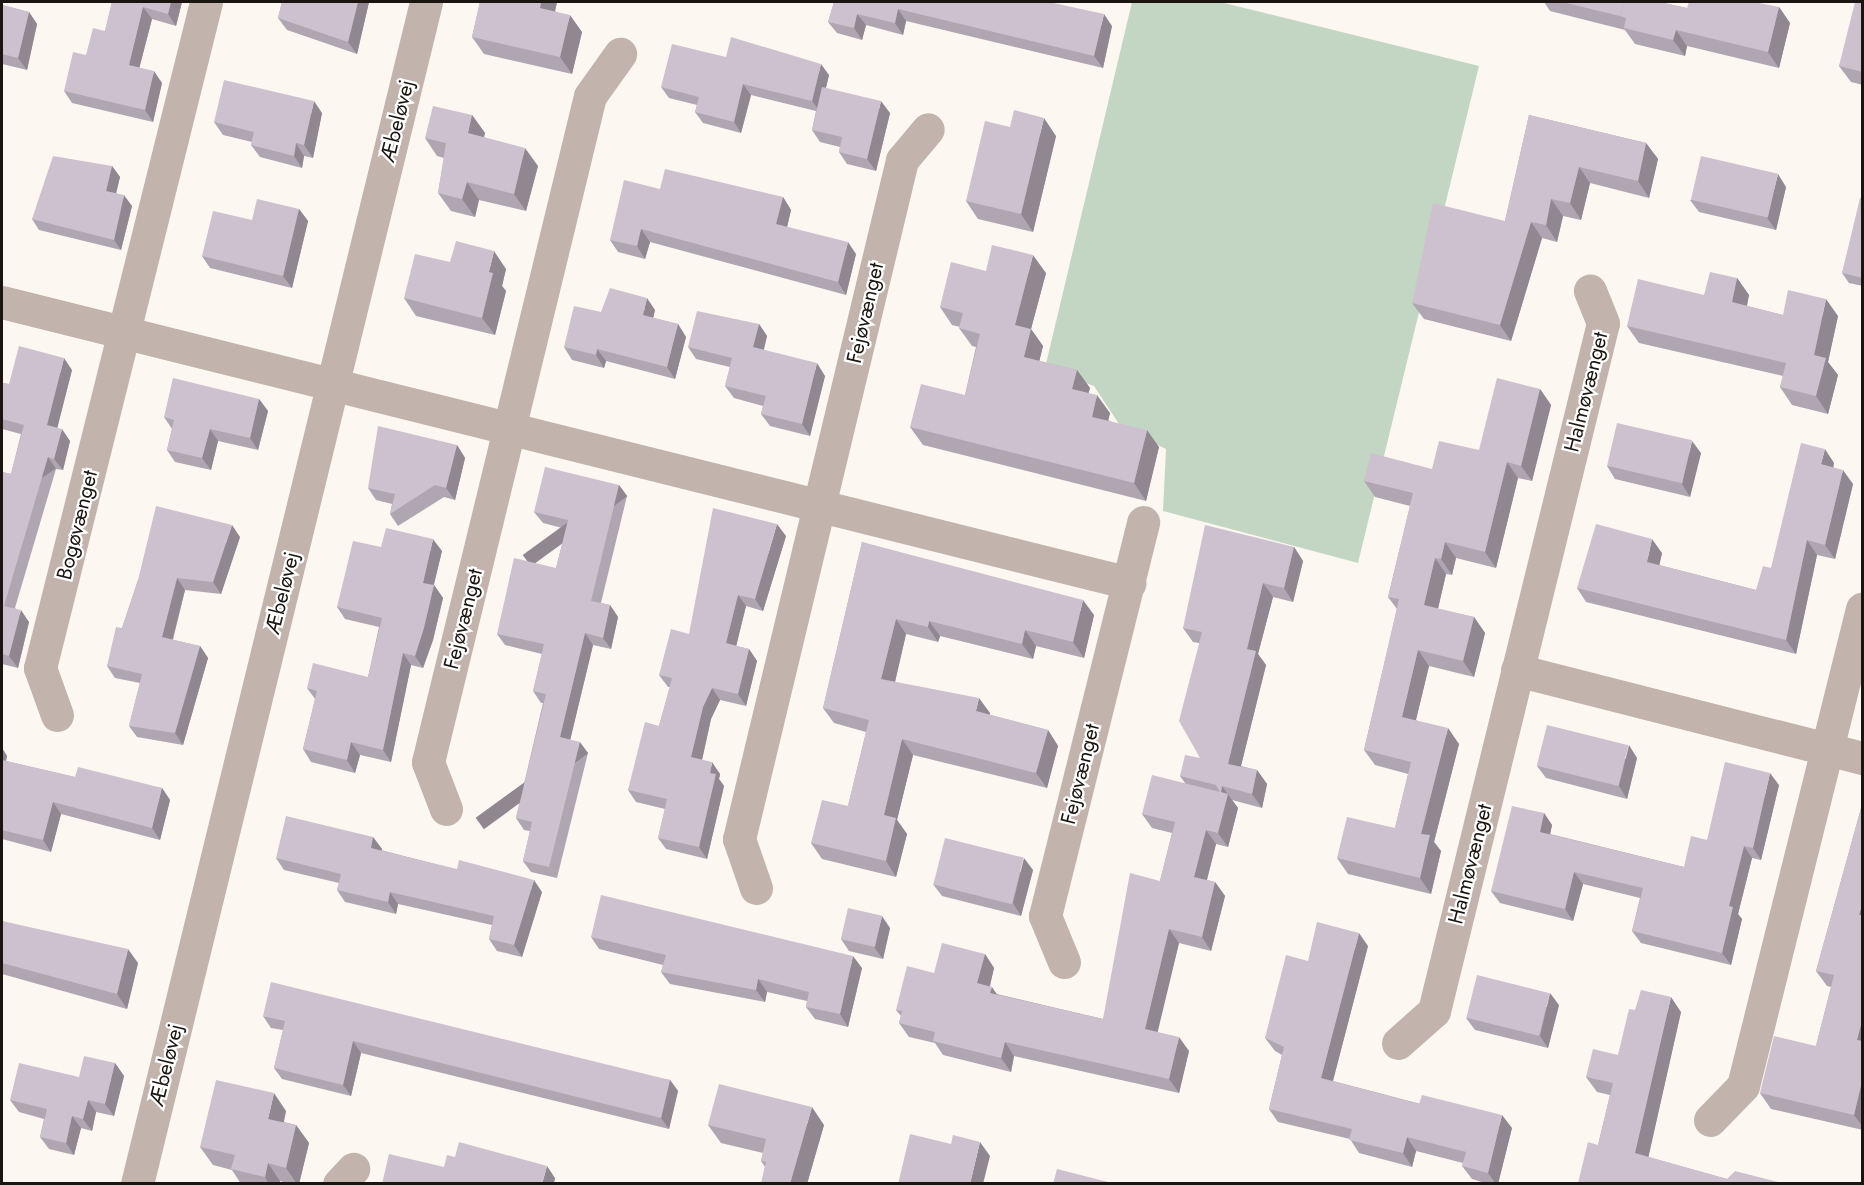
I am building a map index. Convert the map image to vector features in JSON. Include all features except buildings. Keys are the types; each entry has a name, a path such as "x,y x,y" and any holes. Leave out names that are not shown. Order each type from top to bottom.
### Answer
{"street":[{"name":"Bogøvænget","path":"57,715 40,668 126,334 206,2"},
{"name":"Æbeløvej","path":"137,1184 426,2"},
{"name":"Fejøvænget","path":"446,809 428,762 590,96 620,54"},
{"name":"Fejøvænget","path":"756,888 739,839 902,160 928,129"},
{"name":"Halmøvænget","path":"1398,1043 1434,1011 1603,323 1590,291"},
{"path":"2,302 1129,583"},
{"name":"Fejøvænget","path":"1064,962 1045,916 1143,522"},
{"path":"1710,1120 1743,1086 1863,609"},
{"path":"1518,670 1863,758"}],"green space":[{"path":"1132,2 1220,2 1479,66 1358,563 1163,511 1166,449 1121,427 1094,386 1045,368"}]}
